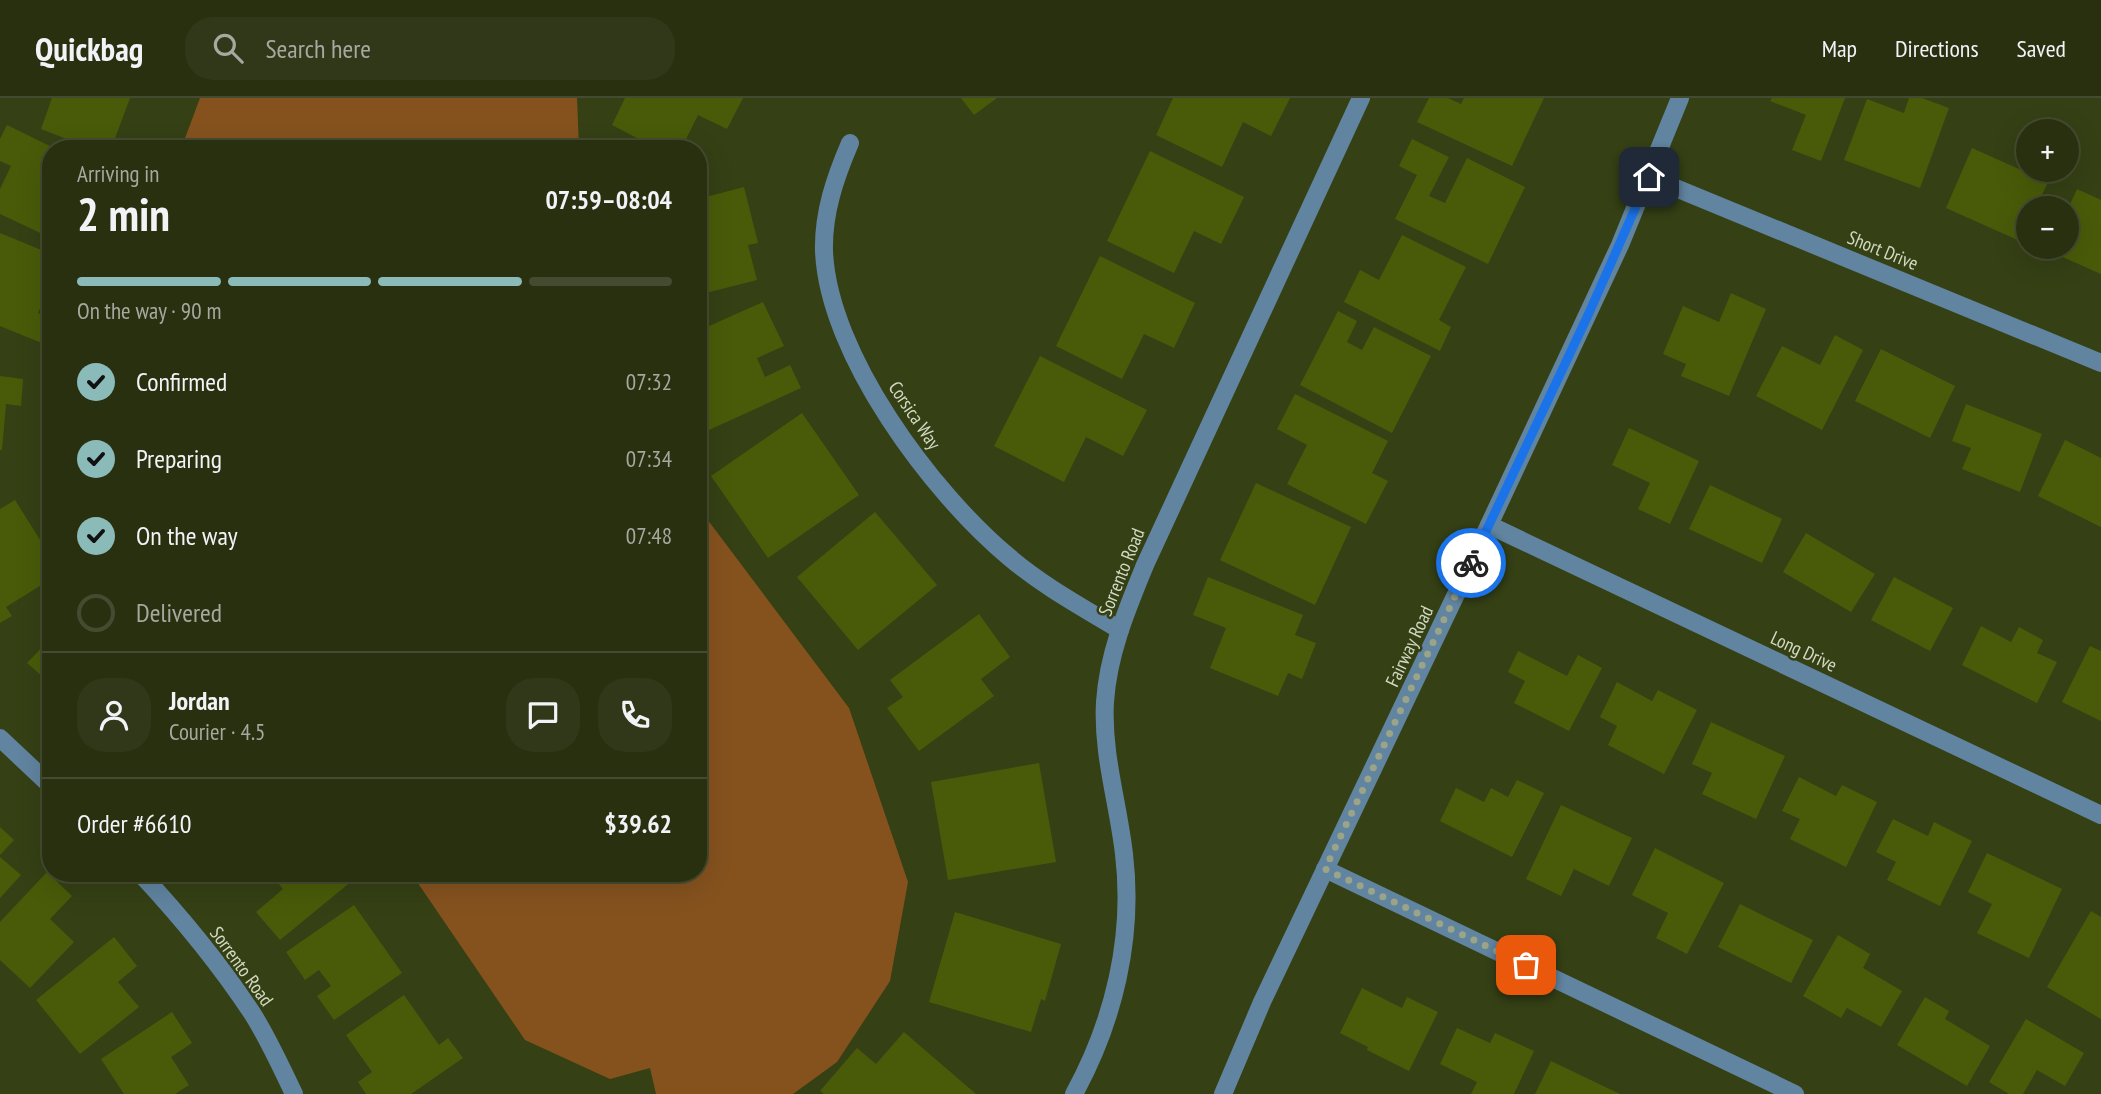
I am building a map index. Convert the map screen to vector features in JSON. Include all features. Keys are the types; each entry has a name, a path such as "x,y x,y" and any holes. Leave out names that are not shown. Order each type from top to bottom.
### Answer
{"street":[{"name":"Sorrento Road","path":"1074,1094 1098,1044 1112,1003 1126,921 1124,852 1104,736 1110,665 1120,630 1145,565 1361,98"},
{"name":"Fairway Road","path":"1223,1094 1257,1014 1620,245 1680,98"},
{"name":"Corsica Way","path":"850,143 832,191 824,250 827,279 835,308 850,347 869,384 924,467 979,529 1037,579 1120,630"},
{"name":"Short Drive","path":"1649,177 2101,363"},
{"name":"Long Drive","path":"1489,525 2101,814"},
{"path":"0,738 42,778"},
{"path":"1325,869 1796,1094"},
{"name":"Sorrento Road","path":"149,882 183,920 229,980 266,1038 294,1094"}],"shaded area":[{"path":"200,98 577,98 579,140 184,140"},
{"path":"707,519 849,708 908,882 890,981 837,1062 793,1094 656,1094 650,1068 610,1079 525,1040 417,882 707,882"}],"building":[{"path":"52,98 130,98 114,140 69,140 41,129"},
{"path":"625,98 743,98 727,129 698,115 686,140 641,140 612,125"},
{"path":"961,98 997,98 974,115"},
{"path":"1173,98 1290,98 1271,136 1243,122 1222,167 1156,135"},
{"path":"1429,98 1448,98 1461,104 1464,98 1544,98 1512,166 1417,122"},
{"path":"1772,98 1845,98 1821,161 1792,150 1806,115 1770,101"},
{"path":"1909,98 1922,98 1949,108 1920,188 1844,160 1867,99 1904,113"},
{"path":"7,125 42,142 42,234 0,214 0,189 11,166 0,161 0,139"},
{"path":"1412,139 1449,157 1429,196 1445,203 1467,158 1525,187 1488,264 1395,219 1417,175 1399,166"},
{"path":"1972,148 2016,168 2016,182 2048,182 2042,196 2016,196 2016,239 1946,208"},
{"path":"1150,151 1244,197 1221,244 1194,231 1174,273 1107,241"},
{"path":"744,187 758,243 748,245 757,280 707,293 707,197"},
{"path":"2077,189 2101,200 2101,274 2067,259 2079,259 2079,196 2074,196"},
{"path":"0,233 42,250 42,304 38,313 42,315 42,343 0,326"},
{"path":"1402,235 1466,267 1439,320 1451,327 1440,351 1344,302 1360,270 1379,280"},
{"path":"1100,256 1195,303 1174,348 1144,334 1122,379 1056,346"},
{"path":"1731,293 1766,309 1729,396 1681,376 1686,364 1663,354 1683,306 1719,322"},
{"path":"763,302 784,346 757,358 765,377 790,365 801,388 707,431 707,327"},
{"path":"1338,311 1357,321 1347,342 1362,350 1374,327 1431,356 1392,433 1300,385"},
{"path":"1835,335 1863,350 1822,430 1756,396 1782,346 1820,365"},
{"path":"1881,349 1955,386 1930,438 1855,401"},
{"path":"1040,356 1147,410 1123,456 1086,437 1064,482 994,446"},
{"path":"0,376 23,379 21,406 6,404 2,450 0,450"},
{"path":"1295,394 1388,441 1372,473 1388,481 1366,524 1287,484 1307,445 1277,429"},
{"path":"1966,404 2042,434 2020,492 1962,469 1971,448 1952,441"},
{"path":"802,413 859,495 768,558 711,476"},
{"path":"1629,428 1699,461 1670,524 1638,509 1650,483 1612,465"},
{"path":"2065,440 2101,458 2101,527 2038,496"},
{"path":"1256,483 1351,527 1315,605 1220,560"},
{"path":"1710,485 1782,519 1762,563 1689,529"},
{"path":"15,500 42,543 42,585 6,607 12,616 0,623 0,509"},
{"path":"875,512 937,585 858,650 797,577"},
{"path":"1806,533 1875,574 1851,612 1783,572"},
{"path":"1208,577 1303,615 1295,635 1316,643 1302,679 1288,673 1278,696 1210,668 1226,628 1193,615"},
{"path":"1894,577 1953,608 1930,651 1871,620"},
{"path":"979,614 1010,657 981,679 994,696 919,751 887,708 903,697 890,680"},
{"path":"1981,626 2011,642 2019,627 2043,640 2037,653 2057,662 2037,703 1962,665"},
{"path":"2090,646 2101,651 2101,721 2062,702"},
{"path":"42,647 42,676 27,663"},
{"path":"1518,651 1567,676 1578,655 1602,668 1569,731 1514,703 1525,681 1508,672"},
{"path":"1617,682 1652,701 1658,690 1697,710 1664,774 1608,745 1617,726 1600,717"},
{"path":"1711,722 1785,756 1756,819 1702,794 1712,773 1692,764"},
{"path":"1039,763 1056,862 948,880 931,782"},
{"path":"1799,777 1836,796 1842,785 1877,802 1846,867 1790,839 1800,819 1782,811"},
{"path":"1517,780 1544,793 1512,857 1440,821 1456,788 1484,802 1491,788 1508,797"},
{"path":"1561,805 1632,838 1609,886 1574,869 1561,896 1526,879"},
{"path":"1893,819 1928,836 1934,822 1972,841 1940,906 1887,880 1896,862 1876,852"},
{"path":"0,827 14,840 0,855"},
{"path":"1655,848 1724,883 1687,954 1656,938 1668,913 1632,895"},
{"path":"1987,853 2062,889 2029,958 1977,933 1992,904 1968,892"},
{"path":"0,857 21,875 0,898"},
{"path":"42,877 42,882 57,882 72,896 50,919 74,942 30,988 0,960 0,922"},
{"path":"277,882 351,882 280,940 256,912 283,889"},
{"path":"1740,904 1813,940 1791,983 1718,947"},
{"path":"354,905 402,973 334,1020 317,996 331,986 319,970 305,980 286,952"},
{"path":"2091,911 2101,917 2101,1019 2047,987"},
{"path":"955,912 1061,944 1045,1001 1041,999 1031,1032 929,1002"},
{"path":"1838,935 1870,954 1863,968 1902,991 1881,1027 1847,1008 1841,1018 1803,996"},
{"path":"114,937 137,966 118,982 139,1007 80,1054 36,1000"},
{"path":"1362,988 1402,1008 1407,997 1438,1012 1409,1071 1340,1033"},
{"path":"404,995 439,1045 448,1038 463,1058 411,1094 366,1094 358,1082 372,1072 346,1035"},
{"path":"1925,997 1949,1011 1945,1019 1990,1046 1967,1086 1897,1045"},
{"path":"172,1012 192,1043 171,1057 189,1085 175,1094 124,1094 101,1059"},
{"path":"2026,1019 2084,1053 2065,1086 2037,1070 2023,1094 2009,1094 1989,1082"},
{"path":"1457,1028 1490,1043 1495,1033 1534,1051 1514,1094 1471,1094 1477,1082 1440,1064"},
{"path":"904,1032 976,1094 824,1094 820,1091 857,1048 876,1064"},
{"path":"1551,1061 1620,1094 1535,1094"}],"way so far":[{"path":"1471,563 1325,869 1526,965"}],"route":[{"path":"1471,563 1589,313 1649,177"}]}
